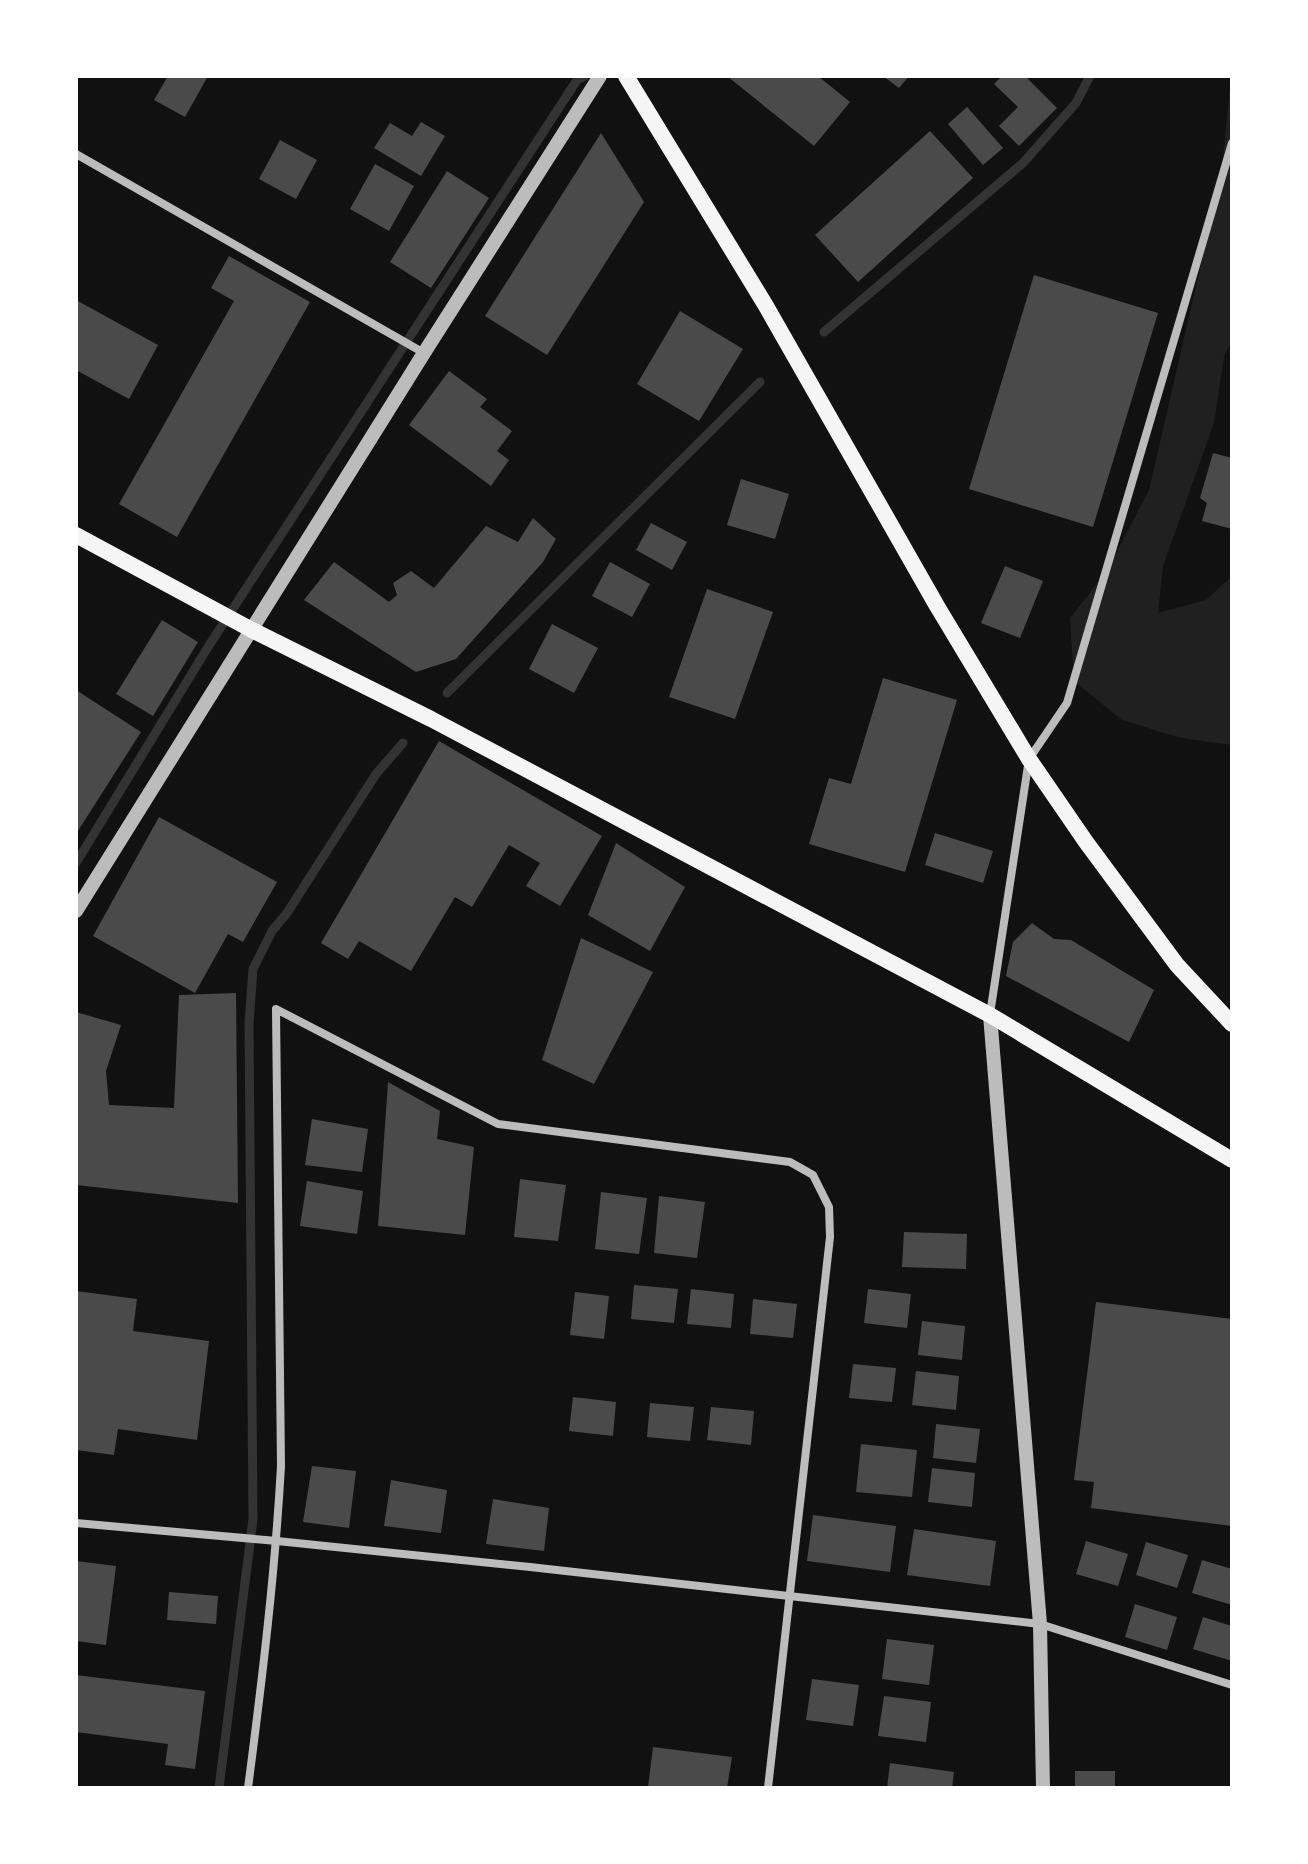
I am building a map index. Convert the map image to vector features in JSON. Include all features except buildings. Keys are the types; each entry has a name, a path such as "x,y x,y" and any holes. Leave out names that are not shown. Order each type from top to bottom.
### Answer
{"main road":[{"path":"626,76 766,306 937,606 1029,759 1177,965 1232,1024"},
{"path":"76,535 990,1015 1232,1160"}],"street":[{"path":"76,911 600,76"},
{"path":"1043,1788 1040,1624 990,1015 1029,759 1067,703 1232,143"},
{"path":"76,154 424,353"},
{"path":"248,1788 266,1649 281,1466 276,1009 498,1124 790,1162 813,1175 829,1207 830,1237 768,1788"},
{"path":"76,1523 545,1568 1040,1624 1232,1685"}],"shaded area":[{"path":"1231,76 1232,340 1224,357 1214,423 1163,566 1158,613 1206,600 1232,576 1232,745 1181,738 1122,720 1074,681 1070,618 1106,572 1149,490 1221,178"}],"waterway":[{"path":"76,863 208,647 577,80 585,76"},
{"path":"824,332 1023,163 1076,103 1090,76"},
{"path":"447,693 760,382"},
{"path":"219,1788 253,1519 249,1023 253,969 272,931 287,913 376,774 403,743"}]}
